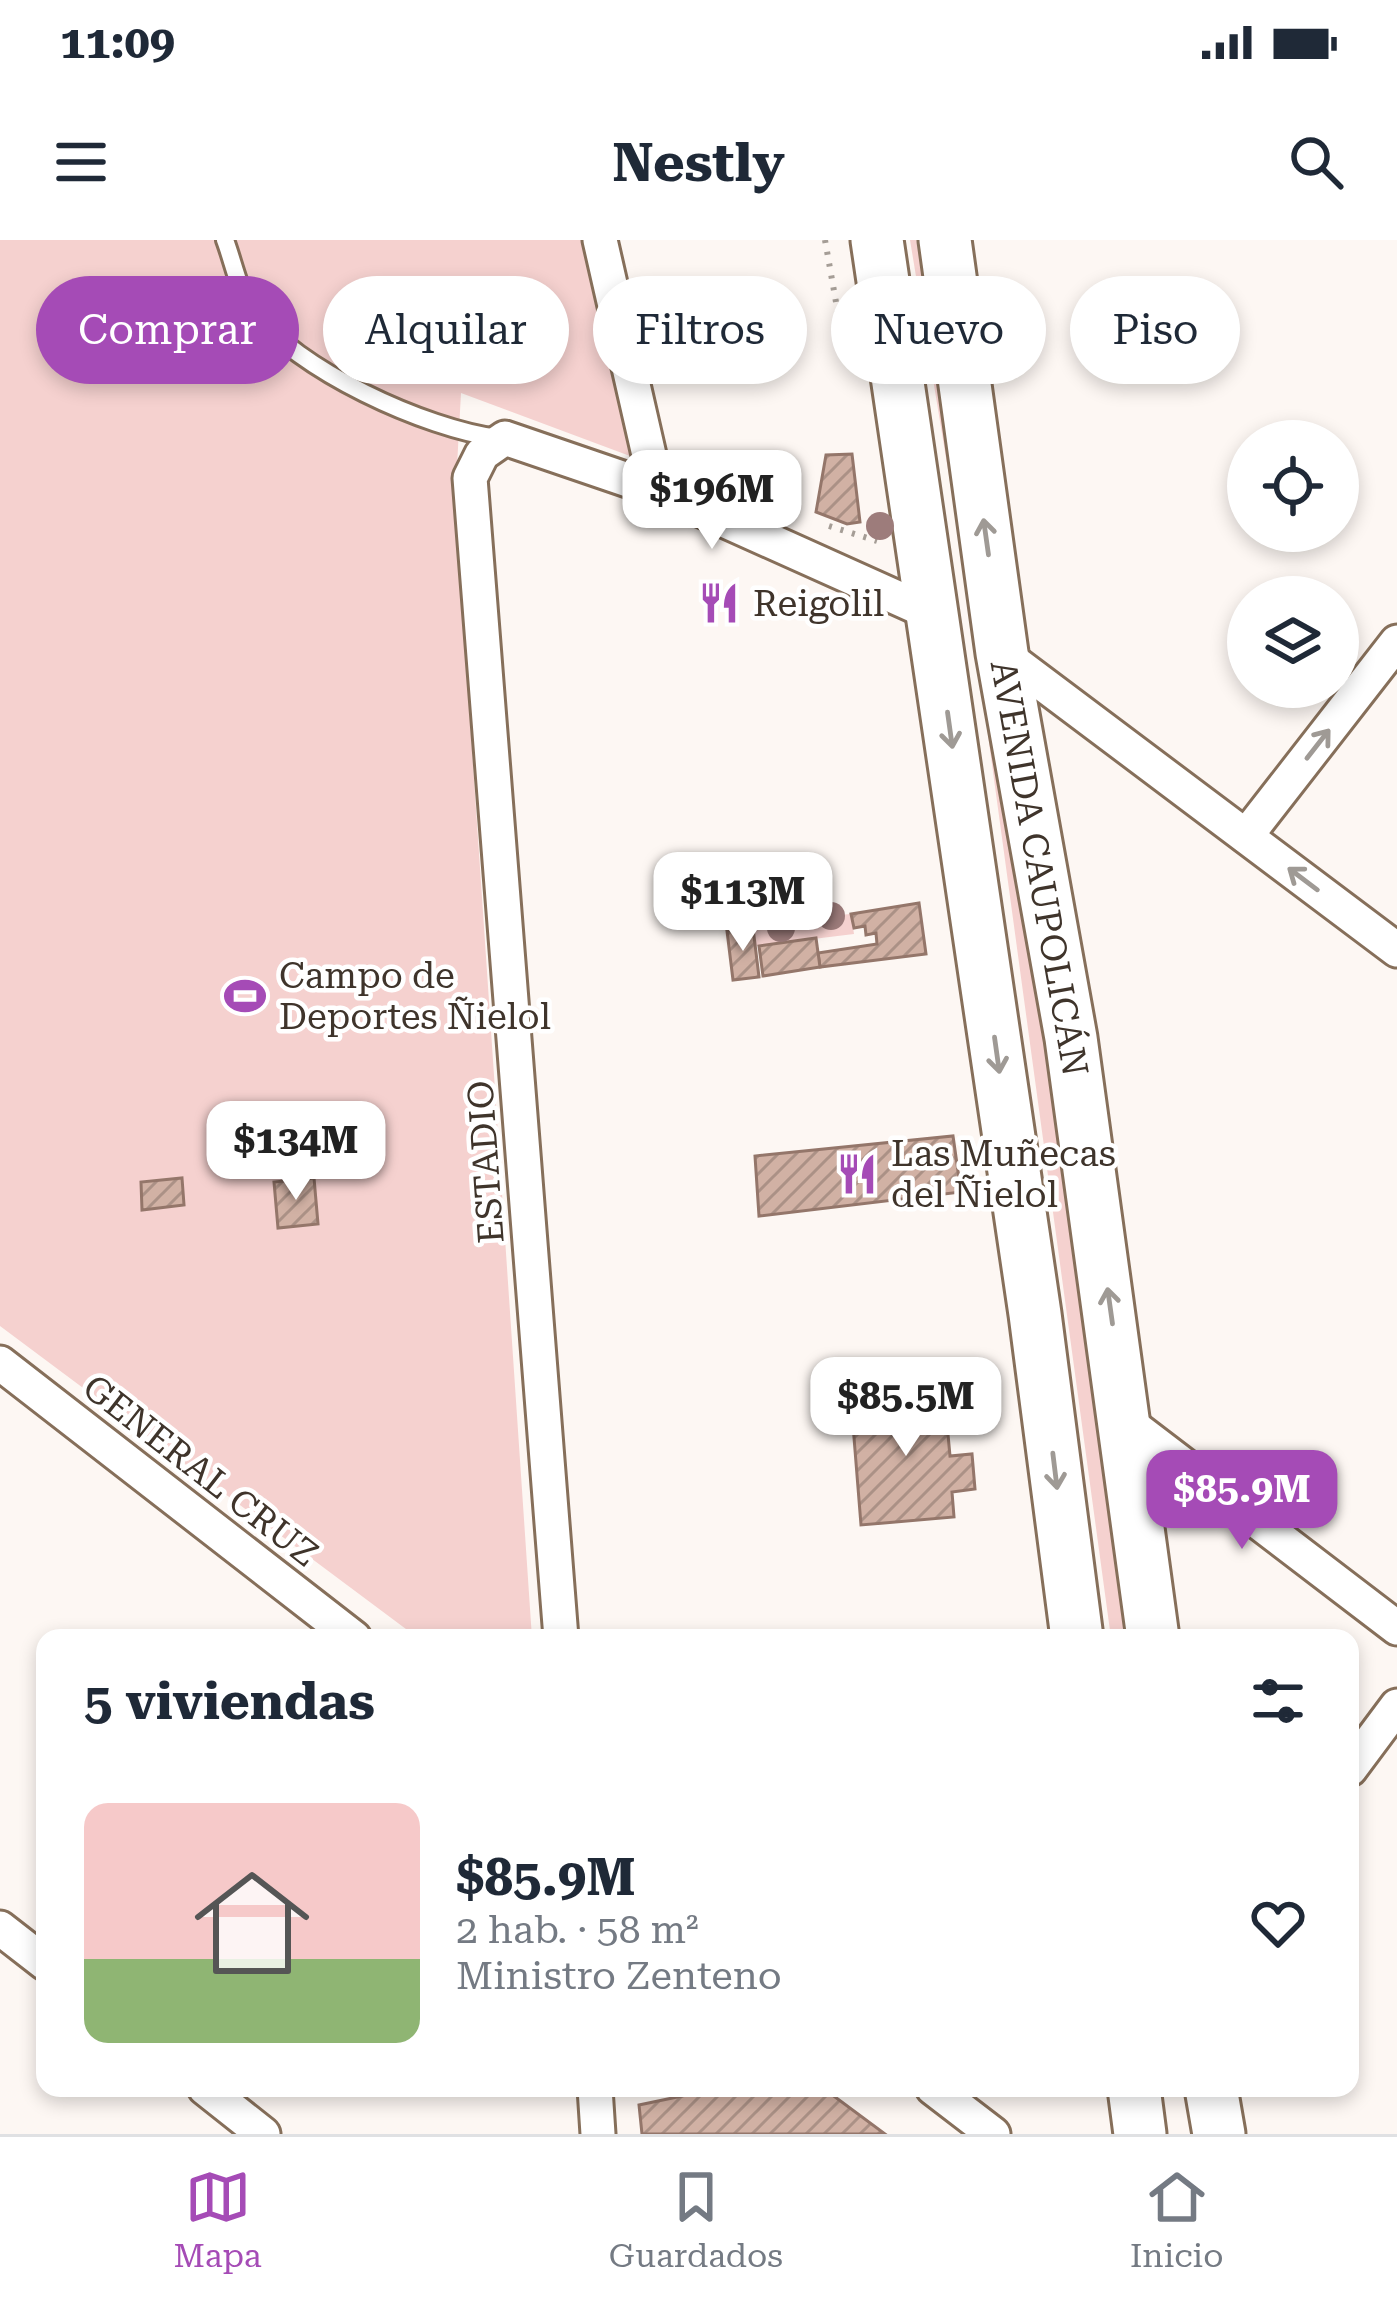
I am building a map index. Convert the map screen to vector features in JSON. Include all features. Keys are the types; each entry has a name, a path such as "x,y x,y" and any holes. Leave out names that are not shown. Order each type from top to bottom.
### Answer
{"main road":[{"name":"AVENIDA CAUPOLICÁN","path":"877,240 1035,1314 1075,1629"},
{"name":"AVENIDA CAUPOLICÁN","path":"945,240 1002,653 1071,1038 1152,1629"},
{"path":"933,614 982,646 997,666 1012,711"},
{"path":"1035,1314 1074,1378 1126,1421"},
{"path":"1136,2097 1140,2134"},
{"path":"1213,2097 1219,2134"}],"street":[{"path":"600,240 657,490"},
{"name":"ESTADIO","path":"505,438 475,465 470,478 561,1629"},
{"path":"505,438 657,490 933,614"},
{"path":"1246,836 1397,642"},
{"path":"1002,653 1397,950"},
{"name":"GENERAL CRUZ","path":"0,1363 342,1629"},
{"path":"1126,1421 1397,1628"},
{"path":"1359,1757 1397,1706"},
{"path":"0,1928 36,1956"},
{"path":"216,2097 263,2134"},
{"path":"596,2097 598,2134"},
{"path":"945,2097 993,2134"}],"lane":[{"path":"225,240 250,308 284,342 366,392 458,433 505,438"}],"shaded area":[{"name":"Campo de Deportes Ñielol","path":"0,240 590,240 598,276 593,276 593,384 622,384 638,459 461,393 457,466 453,468 531,1629 406,1629 0,1326"},
{"path":"910,240 933,240 938,276 916,276"},
{"path":"934,384 955,384 1142,1629 1110,1629 970,603"},
{"path":"851,914 854,934 755,946 752,922"}],"building":[{"path":"852,454 860,522 847,524 816,512 826,455"},
{"path":"919,903 926,954 820,967 818,953 877,944 876,933 866,935 865,926 854,928 851,914"},
{"path":"753,928 759,977 733,980 727,931"},
{"path":"816,938 820,967 763,976 759,946"},
{"name":"Las Muñecas del Ñielol","path":"953,1136 961,1192 759,1216 755,1156"},
{"path":"182,1178 184,1205 142,1210 141,1182"},
{"path":"314,1178 318,1224 278,1228 274,1182"},
{"path":"944,1392 950,1456 972,1454 975,1489 952,1492 954,1517 861,1525 851,1400"},
{"path":"677,2097 835,2097 885,2134 642,2134 639,2105"}],"place":[{"name":"Reigolil","path":"719,603"},
{"name":"Campo de Deportes Ñielol","path":"245,996"},
{"name":"Las Muñecas del Ñielol","path":"857,1174"}]}
